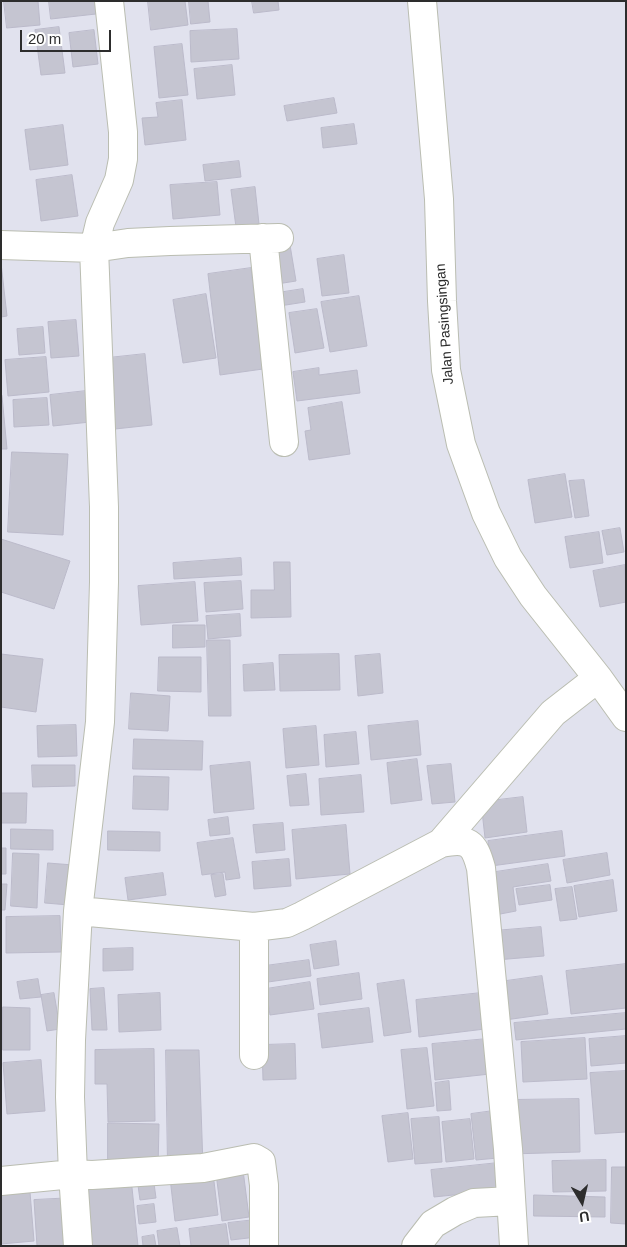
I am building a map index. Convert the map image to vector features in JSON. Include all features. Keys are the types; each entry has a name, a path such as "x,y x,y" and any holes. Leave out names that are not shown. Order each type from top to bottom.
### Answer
{"street":[{"path":"78,1246 70,1106 71,1049 78,911 100,722 104,582 104,507 94,248 100,222 119,180 123,159 123,132 109,1"},
{"name":"Jalan Pasingsingan","path":"422,1 439,199 446,370 461,444 486,513 508,558 592,682 626,717"},
{"path":"1,245 94,248 128,243 271,238 284,442"},
{"path":"441,843 553,713 592,682"},
{"path":"78,911 254,927 286,923 441,843 454,841 469,843 476,851 481,868 508,1149 514,1246"},
{"path":"254,927 254,1055"},
{"path":"1,1181 73,1174 92,1175 203,1168 254,1158 261,1162 264,1185 264,1246"},
{"path":"416,1246 433,1224 474,1203 511,1201"}],"building":[{"path":"4,1 38,1 40,25 7,28"},
{"path":"49,1 95,1 96,14 51,19"},
{"path":"148,1 185,1 188,25 151,30"},
{"path":"189,1 208,1 210,22 191,24"},
{"path":"252,1 278,1 279,10 254,13"},
{"path":"59,27 65,73 41,75 35,30"},
{"path":"237,29 239,59 191,62 190,31"},
{"path":"94,30 98,64 73,67 69,33"},
{"path":"182,44 188,95 159,98 154,47"},
{"path":"232,65 235,95 197,99 194,69"},
{"path":"334,98 337,113 287,121 284,106"},
{"path":"182,100 186,140 145,145 142,118 158,117 156,103"},
{"path":"354,124 357,144 323,148 321,128"},
{"path":"63,125 68,165 30,170 25,130"},
{"path":"239,161 241,177 205,181 203,165"},
{"path":"72,175 78,216 41,221 36,180"},
{"path":"217,182 220,215 173,219 170,185"},
{"path":"255,187 259,224 236,227 231,190"},
{"path":"290,245 296,281 277,284 271,248"},
{"path":"344,255 349,293 322,296 317,259"},
{"path":"1,263 7,316 1,317"},
{"path":"251,268 263,369 220,375 208,274"},
{"path":"303,289 305,302 273,307 271,294"},
{"path":"206,294 216,358 183,363 173,300"},
{"path":"359,296 367,346 330,352 321,302"},
{"path":"317,309 324,348 295,353 289,313"},
{"path":"76,320 79,356 51,358 48,322"},
{"path":"43,327 45,353 19,355 17,329"},
{"path":"145,354 152,425 115,429 108,358"},
{"path":"46,357 49,392 8,396 5,360"},
{"path":"319,368 319,375 357,370 360,393 297,401 293,372"},
{"path":"86,391 90,422 53,426 50,395"},
{"path":"2,396 7,449 1,449"},
{"path":"47,398 49,425 14,427 13,400"},
{"path":"342,402 350,454 309,460 305,431 311,430 308,408"},
{"path":"12,452 68,454 63,535 8,532"},
{"path":"565,474 572,517 535,523 528,480"},
{"path":"584,480 589,516 575,518 569,481"},
{"path":"620,528 624,552 607,555 602,531"},
{"path":"599,532 603,563 570,568 565,537"},
{"path":"1,539 70,561 54,609 1,592"},
{"path":"241,558 242,575 174,579 173,563"},
{"path":"274,562 290,562 291,617 251,618 251,590 274,590"},
{"path":"625,565 626,602 600,607 593,571"},
{"path":"241,581 243,609 206,612 204,583"},
{"path":"195,582 198,621 141,625 138,586"},
{"path":"240,614 241,636 208,639 206,616"},
{"path":"173,625 205,625 205,647 173,648"},
{"path":"207,640 230,640 231,716 209,716"},
{"path":"1,654 43,659 36,712 1,707"},
{"path":"339,654 340,690 280,691 279,655"},
{"path":"380,654 383,693 358,696 355,656"},
{"path":"159,657 201,657 201,692 158,691"},
{"path":"273,663 275,690 244,691 243,665"},
{"path":"131,693 170,696 168,731 129,729"},
{"path":"418,721 421,755 371,760 368,726"},
{"path":"76,725 77,756 38,757 37,726"},
{"path":"316,726 319,765 286,768 283,729"},
{"path":"356,732 359,764 326,767 324,735"},
{"path":"134,739 203,741 202,770 133,769"},
{"path":"417,759 422,800 391,804 387,763"},
{"path":"250,762 254,809 214,813 210,766"},
{"path":"451,764 455,802 432,804 427,766"},
{"path":"32,765 75,765 75,786 33,787"},
{"path":"306,774 309,805 290,806 287,776"},
{"path":"361,775 364,812 321,815 319,779"},
{"path":"134,776 169,777 168,810 133,809"},
{"path":"1,793 27,793 26,823 1,823"},
{"path":"523,797 527,832 485,838 481,802"},
{"path":"228,817 230,834 210,836 208,820"},
{"path":"283,823 285,850 256,853 253,825"},
{"path":"346,825 350,874 296,879 292,830"},
{"path":"11,829 53,830 53,850 11,849"},
{"path":"108,831 160,832 160,851 108,850"},
{"path":"562,831 565,856 491,866 488,841"},
{"path":"233,838 240,878 226,880 225,872 202,875 197,843"},
{"path":"1,848 6,848 6,874 1,874"},
{"path":"13,853 39,854 37,908 11,906"},
{"path":"607,853 610,875 567,883 563,860"},
{"path":"289,859 291,886 254,889 252,862"},
{"path":"48,863 73,865 69,905 45,903"},
{"path":"548,864 551,881 513,887 516,911 495,915 489,873"},
{"path":"163,873 166,895 128,900 125,878"},
{"path":"223,874 226,895 215,897 211,875"},
{"path":"613,880 617,911 579,917 574,886"},
{"path":"1,884 7,884 5,910 1,910"},
{"path":"550,885 552,900 519,905 516,889"},
{"path":"572,887 577,919 560,921 555,889"},
{"path":"60,916 61,952 6,953 6,917"},
{"path":"541,927 544,956 496,960 494,931"},
{"path":"336,941 339,965 314,969 310,945"},
{"path":"133,948 133,970 103,971 103,949"},
{"path":"309,960 311,976 268,982 265,966"},
{"path":"626,964 626,1008 571,1014 566,971"},
{"path":"359,973 362,999 320,1005 317,979"},
{"path":"542,976 548,1014 505,1020 499,982"},
{"path":"38,979 41,997 20,999 17,982"},
{"path":"404,980 411,1032 384,1036 377,984"},
{"path":"310,982 314,1009 270,1015 266,989"},
{"path":"104,988 107,1030 92,1030 90,989"},
{"path":"54,993 60,1029 47,1031 41,995"},
{"path":"160,993 161,1030 119,1032 118,995"},
{"path":"481,993 485,1029 419,1037 416,1000"},
{"path":"3,1007 30,1008 30,1050 3,1050"},
{"path":"369,1008 373,1042 322,1048 318,1014"},
{"path":"626,1013 626,1029 516,1040 514,1023"},
{"path":"626,1036 626,1063 591,1066 589,1039"},
{"path":"585,1038 587,1079 523,1082 521,1042"},
{"path":"487,1039 490,1074 435,1080 432,1044"},
{"path":"295,1044 296,1079 263,1080 262,1045"},
{"path":"427,1048 434,1106 407,1109 401,1050"},
{"path":"154,1049 155,1121 108,1122 107,1084 95,1084 95,1050"},
{"path":"166,1050 199,1050 203,1166 168,1167"},
{"path":"41,1060 45,1111 7,1114 3,1063"},
{"path":"626,1071 626,1132 595,1134 590,1073"},
{"path":"449,1081 451,1110 437,1111 435,1083"},
{"path":"579,1099 580,1152 510,1154 509,1100"},
{"path":"493,1111 498,1158 476,1160 471,1114"},
{"path":"408,1113 413,1159 388,1162 382,1116"},
{"path":"439,1117 442,1162 415,1164 411,1119"},
{"path":"470,1119 474,1159 446,1162 442,1122"},
{"path":"108,1123 159,1124 158,1169 108,1169"},
{"path":"606,1160 606,1191 553,1192 552,1161"},
{"path":"498,1163 501,1190 434,1197 431,1170"},
{"path":"612,1167 626,1167 626,1224 611,1223"},
{"path":"243,1170 249,1217 222,1221 216,1173"},
{"path":"213,1173 218,1215 175,1221 170,1178"},
{"path":"153,1176 156,1198 140,1200 137,1178"},
{"path":"131,1178 138,1246 86,1246 79,1183"},
{"path":"30,1192 34,1241 1,1244 1,1193"},
{"path":"534,1195 605,1197 605,1217 534,1216"},
{"path":"73,1198 76,1246 37,1246 34,1200"},
{"path":"154,1204 156,1222 139,1224 137,1206"},
{"path":"255,1220 257,1237 231,1240 228,1223"},
{"path":"226,1224 229,1246 191,1246 189,1229"},
{"path":"177,1228 180,1246 159,1246 157,1231"},
{"path":"154,1235 156,1246 143,1246 142,1237"}]}
